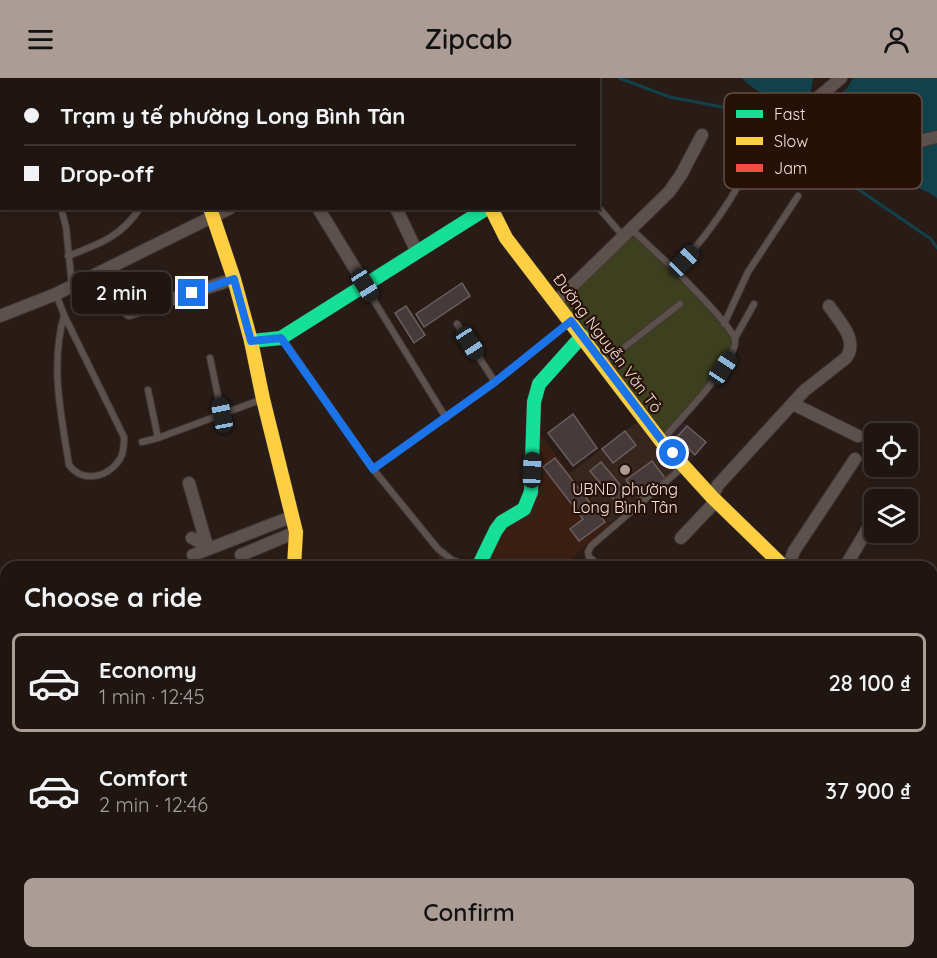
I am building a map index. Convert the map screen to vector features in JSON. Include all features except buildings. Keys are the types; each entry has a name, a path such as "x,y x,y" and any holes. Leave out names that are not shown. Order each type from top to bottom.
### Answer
{"street":[{"path":"824,93 842,78"},
{"path":"556,302 669,192 681,175 702,135"},
{"path":"922,141 937,137"},
{"path":"319,210 365,285"},
{"path":"397,210 417,252"},
{"path":"251,341 281,338 486,210"},
{"name":"Đường Nguyễn Văn Tỏ","path":"490,210 506,238 662,441 714,499 780,561"},
{"path":"0,316 72,287 212,213 234,279 251,341 296,532 294,561"},
{"path":"129,313 234,279"},
{"path":"681,538 714,499 717,485 804,391 850,353 852,345 850,338 829,306"},
{"path":"481,561 496,530 502,522 524,509 531,492 534,402 539,384 582,336"},
{"path":"793,404 858,436"},
{"path":"789,561 855,459"},
{"path":"189,483 209,547"},
{"path":"193,555 291,517"},
{"path":"241,555 296,532"},
{"path":"849,561 864,535"},
{"path":"192,538 209,547"}],"lane":[{"path":"675,270 692,252 722,212 735,189"},
{"path":"724,324 748,272 798,196"},
{"path":"600,209 675,270 705,300 735,338"},
{"path":"62,210 66,227 72,287"},
{"path":"68,256 118,234 128,226 139,210"},
{"path":"365,285 446,418"},
{"path":"56,294 124,438 121,457 110,470 100,476 80,474 69,465 59,402 56,364 59,334 64,315"},
{"path":"603,364 681,304"},
{"path":"662,441 713,382 733,353 735,338 754,304"},
{"path":"373,469 495,382 571,321"},
{"path":"457,324 495,382"},
{"path":"281,338 373,469 438,549 455,561"},
{"path":"210,358 222,415"},
{"path":"148,390 158,438"},
{"path":"142,442 263,399"},
{"path":"594,561 589,557 588,552 591,546 685,466"}],"shaded area":[{"name":"UBND phường Long Bình Tân","path":"639,421 679,467 610,523 570,473"},
{"path":"682,421 706,442 689,462 667,438"},
{"path":"537,431 610,523 569,561 485,561 497,534 519,518"},
{"path":"440,554 453,561 437,561"}],"green space":[{"path":"632,233 684,283 732,339 730,349 715,375 664,434 562,301"}],"water":[{"path":"742,78 813,78 810,93 762,93"},
{"path":"853,78 937,78 937,130 922,134 922,93 841,93"},
{"path":"937,140 937,198 921,189 922,145 926,141"}],"waterway":[{"path":"619,78 670,97 724,107"},
{"path":"858,189 931,239 937,248"}],"traffic: fast":[{"path":"251,341 281,338 484,210"},
{"path":"481,561 496,530 502,522 524,509 531,492 534,402 539,384 582,336"}],"traffic: slow":[{"path":"211,210 234,279 251,341 296,532 294,561"},
{"path":"492,210 506,238 661,441 712,497 778,561"}],"place":[{"name":"UBND phường Long Bình Tân","path":"625,470"}],"route":[{"path":"192,293 234,279 251,341 281,338 373,469 495,382 571,321 673,453"}]}
